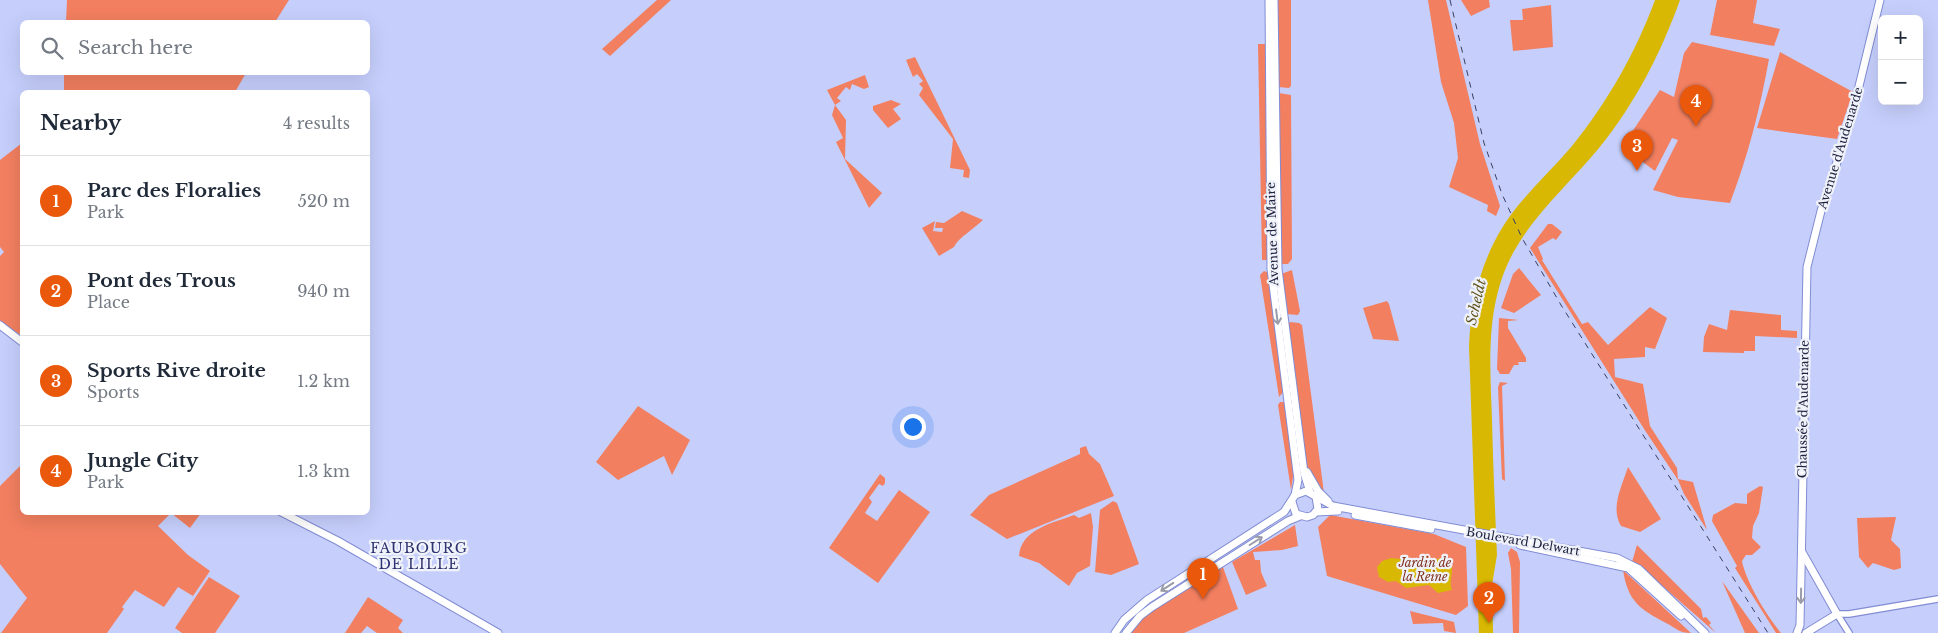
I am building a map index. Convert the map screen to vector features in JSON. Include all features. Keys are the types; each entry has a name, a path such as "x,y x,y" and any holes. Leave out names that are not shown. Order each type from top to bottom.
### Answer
{"main road":[{"name":"Avenue de Maire","path":"1268,0 1271,269 1298,483 1294,498"},
{"name":"Avenue de Maire","path":"1274,0 1278,269 1303,465 1310,492"},
{"name":"Avenue d'Audenarde","path":"1807,267 1821,211 1851,118 1880,0"},
{"name":"Chaussée d'Audenarde","path":"1797,633 1800,625 1802,552 1807,267"},
{"path":"0,326 20,341"},
{"path":"1303,465 1318,491 1333,506"},
{"path":"1275,518 1287,500 1297,475"},
{"path":"1115,633 1124,620 1147,600 1284,512 1294,498 1302,491 1310,492 1316,497 1318,505 1316,512 1307,517 1294,517 1158,603 1140,616 1126,633"},
{"name":"Boulevard Delwart","path":"1316,497 1333,506 1514,542 1628,568 1646,582 1699,633"},
{"path":"1294,498 1293,510 1300,516"},
{"name":"Boulevard Delwart","path":"1316,512 1332,510 1457,531"},
{"path":"287,515 338,541 498,633"},
{"name":"Boulevard Delwart","path":"1514,542 1616,558 1632,564 1645,574 1705,633"},
{"path":"1800,625 1807,632 1837,614 1802,552"}],"street":[{"path":"1801,568 1807,564 1810,565"},
{"path":"1837,614 1849,614 1938,600"},
{"path":"1837,614 1850,633"}],"green space":[{"path":"67,0 289,0 276,20 66,20"},
{"path":"657,0 671,0 610,56 602,49"},
{"path":"1277,0 1291,0 1291,86 1289,88 1278,87"},
{"path":"1428,0 1446,0 1480,144 1500,206 1496,216 1487,211 1488,205 1449,187 1458,158 1454,123 1441,82"},
{"path":"1461,0 1489,0 1490,7 1471,16"},
{"path":"1717,0 1757,0 1753,23 1780,29 1774,46 1710,35"},
{"path":"1551,5 1553,47 1513,51 1510,20 1523,20 1522,9"},
{"path":"1692,42 1769,59 1753,132 1730,203 1678,197 1653,190 1678,140 1672,138 1655,171 1622,147 1660,90 1674,97 1684,53"},
{"path":"1258,44 1265,44 1266,49 1268,260 1262,260"},
{"path":"1780,52 1853,92 1837,139 1757,128"},
{"path":"915,57 970,170 969,178 963,177 964,170 950,168 953,139 919,95 923,88 919,84 923,81 917,74 913,77 906,60"},
{"path":"64,75 245,75 236,90 64,90"},
{"path":"865,75 869,87 864,89 852,84 850,90 846,87 837,98 841,101 835,105 827,90"},
{"path":"1279,93 1291,95 1292,259 1288,264 1280,264"},
{"path":"891,100 901,104 893,109 901,119 888,128 873,110 873,106"},
{"path":"835,105 846,120 845,159 882,193 869,208 836,142 843,138 832,115"},
{"path":"20,145 20,335 0,321 0,256 4,252 0,247 0,160"},
{"path":"962,211 983,220 954,247 939,256 922,228 935,221 933,231 942,232 943,228 935,228 936,222 944,223"},
{"path":"1548,224 1552,224 1562,232 1556,240 1553,238 1538,247 1542,260 1582,324 1588,322 1608,345 1650,307 1667,318 1655,349 1645,347 1645,357 1614,359 1615,377 1643,384 1650,426 1677,468 1678,479 1693,482 1707,530 1684,494 1678,480 1530,248"},
{"path":"1519,268 1541,295 1514,313 1501,308 1513,274"},
{"path":"1292,270 1300,311 1298,315 1286,314 1281,274"},
{"path":"1264,271 1269,273 1284,391 1279,397 1260,275"},
{"path":"1387,301 1399,341 1373,339 1363,308"},
{"path":"1730,310 1781,315 1781,330 1797,331 1797,338 1755,336 1755,351 1744,351 1744,353 1703,352 1704,337 1709,324 1727,330"},
{"path":"1499,318 1519,320 1508,321 1508,328 1526,358 1526,362 1518,362 1519,365 1514,365 1509,374 1500,374 1497,369"},
{"path":"1290,322 1302,325 1324,493 1306,467 1287,325"},
{"path":"1500,382 1508,383 1502,386 1505,481 1502,479 1498,387"},
{"path":"1280,402 1285,402 1295,464 1291,490 1278,405"},
{"path":"638,406 690,440 672,475 664,456 618,480 596,462"},
{"path":"1086,446 1089,454 1100,464 1114,496 1007,539 970,515 989,495 1080,454 1080,448"},
{"path":"20,466 20,515 169,515 158,526 188,555 210,571 193,596 178,587 164,607 135,590 122,607 124,609 107,633 1,633 27,598 0,564 0,486"},
{"path":"1628,467 1661,519 1640,532 1621,526 1618,519 1618,497"},
{"path":"880,474 885,478 885,483 883,486 879,484 869,498 872,502 865,513 877,521 899,490 930,512 878,583 829,548"},
{"path":"1760,486 1763,487 1759,513 1753,526 1752,538 1761,547 1752,555 1746,555 1742,561 1748,579 1758,598 1781,633 1776,633 1735,568 1737,566 1712,521 1713,515 1735,503 1747,504 1747,494"},
{"path":"1113,501 1117,503 1139,564 1111,575 1095,572 1100,510"},
{"path":"1091,513 1093,527 1090,566 1077,573 1069,586 1039,563 1019,556 1025,539 1039,528 1074,515 1079,518"},
{"path":"174,515 200,515 190,528"},
{"name":"Jardin de la Reine","path":"1330,515 1434,534 1466,547 1468,606 1456,615 1327,576 1318,527"},
{"path":"1896,517 1891,540 1900,549 1901,568 1894,570 1873,563 1868,568 1859,557 1857,518"},
{"path":"1295,525 1298,546 1282,550 1253,552 1255,560 1260,560 1261,572 1267,586 1246,595 1232,562"},
{"path":"1637,545 1701,609 1703,618 1706,617 1711,623 1709,625 1716,633 1643,569 1632,562"},
{"path":"1511,548 1517,552 1520,562 1519,633 1513,633 1511,569 1508,553"},
{"path":"1223,567 1238,609 1184,633 1130,633 1138,623 1160,604"},
{"path":"1623,570 1691,633 1678,630 1642,609 1628,590"},
{"path":"209,577 240,596 215,633 182,633 175,628"},
{"path":"1722,581 1759,633 1745,633"},
{"path":"368,597 403,620 398,628 403,633 377,633 367,626 361,633 345,633"},
{"path":"1410,611 1454,622 1456,633 1444,631 1443,623 1413,624"}],"water":[{"name":"Scheldt","path":"1655,0 1680,0 1656,59 1612,131 1588,161 1542,211 1522,238 1504,273 1498,293 1491,334 1490,356 1497,555 1492,585 1493,633 1479,633 1469,346 1470,326 1477,288 1498,234 1527,195 1585,130 1609,95 1630,58"},
{"path":"1391,558 1431,562 1440,558 1449,559 1452,567 1452,590 1438,593 1429,585 1406,588 1396,581 1388,582 1379,577 1377,567 1382,561"}],"railway":[{"path":"1450,0 1484,143 1502,194 1522,238 1561,305 1768,633"}],"place":[{"name":"Jungle City","path":"1696,126"},
{"name":"Sports Rive droite","path":"1637,171"},
{"name":"Parc des Floralies","path":"1203,599"},
{"name":"Pont des Trous","path":"1489,623"}],"district":[{"name":"FAUBOURG DE LILLE","path":"419,556"}]}
